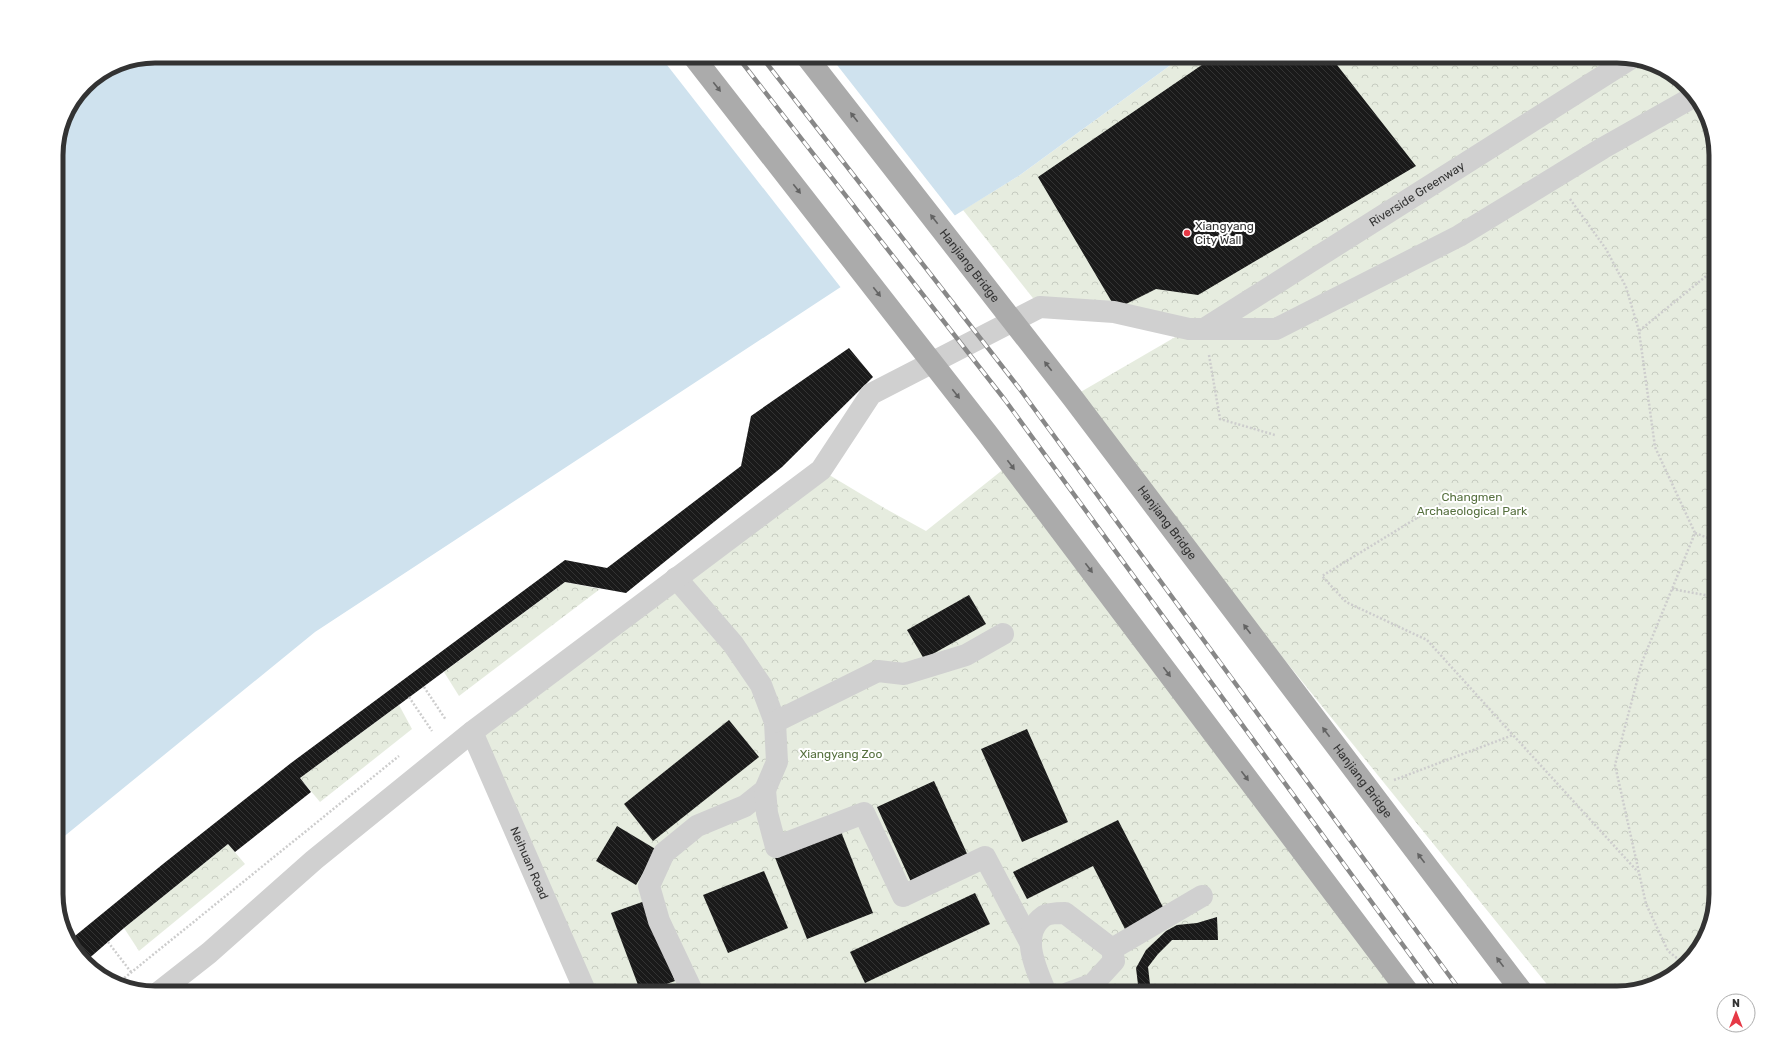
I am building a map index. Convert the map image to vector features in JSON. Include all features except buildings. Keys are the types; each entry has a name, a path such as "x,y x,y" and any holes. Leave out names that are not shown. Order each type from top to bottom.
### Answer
{"main road":[{"path":"698,63 987,434 1404,986"},
{"name":"Hanjiang Bridge","path":"811,63 1072,397 1518,986"}],"street":[{"name":"Riverside Greenway","path":"1204,329 1624,64"},
{"path":"167,986 209,953 314,860 472,732 821,470 871,394 1040,307 1114,312 1189,329 1276,329 1459,236 1603,148 1690,99"},
{"path":"676,578 733,644 761,685 774,722 777,762 765,790 745,806 697,826 664,853 650,886 659,921 690,986"},
{"path":"774,722 878,671 904,674 966,655 1003,634"},
{"name":"Neihuan Road","path":"472,732 583,986"},
{"path":"765,790 767,813 776,847 864,813 903,896 985,857 1031,944"},
{"path":"1112,949 1202,896"},
{"path":"1043,986 1033,962 1031,944 1034,926 1045,915 1066,913 1112,949 1114,962 1093,984 1087,986"}],"path":[{"path":"1555,177 1606,249 1626,287 1639,330 1655,446 1696,533 1709,538"},
{"path":"1639,330 1709,274"},
{"path":"1204,329 1220,419 1275,435"},
{"path":"1461,491 1322,576 1346,602 1427,640 1639,872"},
{"path":"1680,961 1668,951 1646,904 1615,765 1642,662 1696,533"},
{"path":"1672,589 1709,596"},
{"path":"424,686 447,720"},
{"path":"409,697 432,731"},
{"path":"1369,790 1513,735"},
{"path":"108,942 131,972"}],"green space":[{"name":"Changmen Archaeological Park","path":"1173,63 1617,63 1641,66 1652,70 1663,75 1686,94 1699,114 1704,126 1709,149 1709,894 1706,918 1697,940 1682,959 1673,967 1652,979 1629,985 1548,986 1072,397 1189,329 1040,307 963,210 1020,175"},
{"name":"Xiangyang Zoo","path":"1010,464 1404,986 583,986 472,732 821,470 926,531"},
{"path":"565,582 600,589 459,696 444,672"},
{"path":"399,705 412,729 320,802 300,778"},
{"path":"228,844 245,864 139,951 124,928"}],"water":[{"path":"149,63 1173,63 1020,175 859,275 315,632 63,837 63,149 66,131 70,120 82,99 94,86 109,75 131,66"}],"pier":[{"path":"665,63 835,63 956,217 842,289"}],"railway":[{"path":"742,63 1005,400 1433,986"},
{"path":"766,63 1019,388 1457,986"}],"place":[{"name":"Xiangyang City Wall","path":"1187,233"}]}
